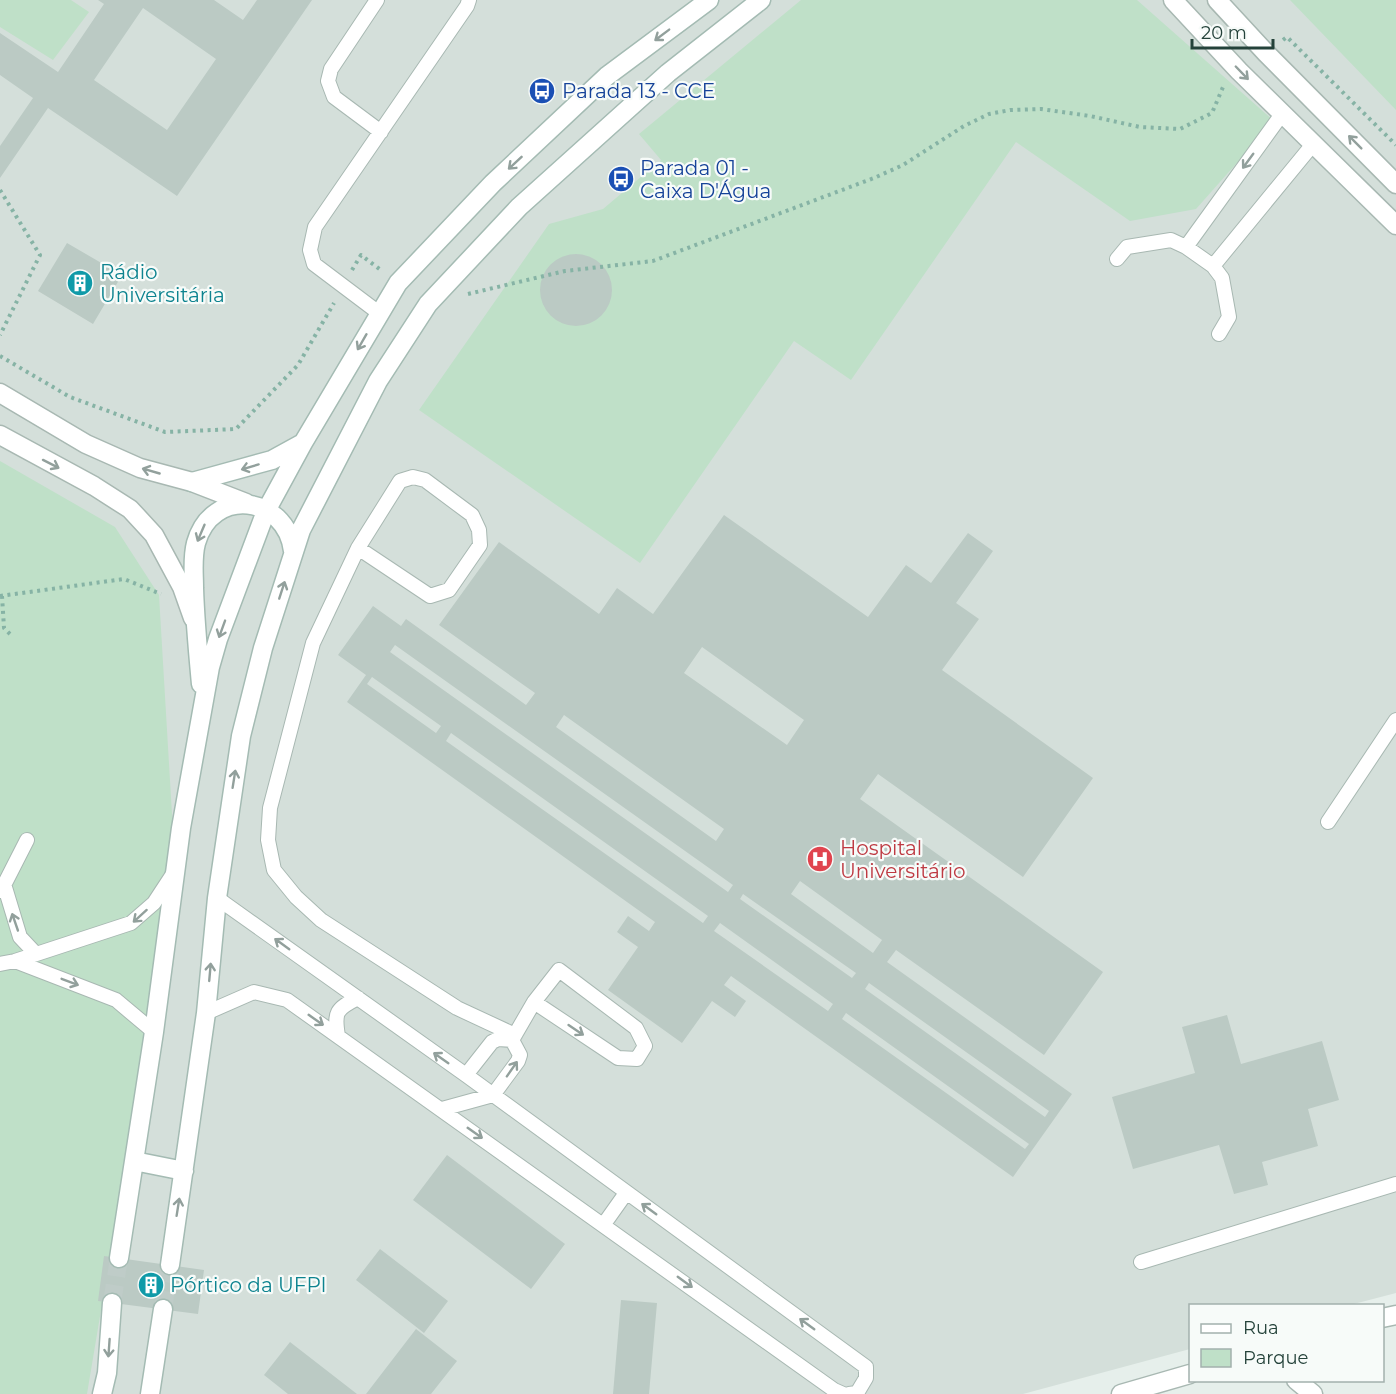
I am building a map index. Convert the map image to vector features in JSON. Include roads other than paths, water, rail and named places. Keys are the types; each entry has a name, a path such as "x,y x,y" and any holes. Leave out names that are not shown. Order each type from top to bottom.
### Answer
{"main road":[{"path":"119,1258 176,870 210,667 218,639 266,511 303,443 398,283 494,183 607,76 709,0"},
{"path":"170,1265 206,1013 217,898 241,736 263,648 301,530 378,381 428,304 528,199 668,73 761,0"},
{"path":"1173,0 1282,114 1396,225"},
{"path":"1217,0 1396,184"},
{"path":"0,393 86,444 140,468 192,482 275,515 289,531 294,553"},
{"path":"0,435 94,486 130,509 154,536 182,587 195,623"},
{"path":"192,482 272,460 303,443"},
{"path":"203,706 195,623 193,558 204,525 224,507 246,503"},
{"path":"134,1161 184,1172"},
{"path":"102,1394 107,1373 112,1303"},
{"path":"150,1394 163,1309"},
{"path":"1121,1394 1189,1375"},
{"path":"1298,1382 1313,1394"}],"lane":[{"path":"377,0 331,69 328,81 334,97 381,132"},
{"path":"379,313 314,264 310,250 315,227 469,0"},
{"path":"1186,247 1282,114"},
{"path":"1213,266 1314,143"},
{"path":"1117,259 1127,248 1171,240 1186,247 1213,266 1222,278 1229,317 1219,334"},
{"path":"358,548 429,596 449,590 480,545 479,530 472,515 425,480 412,477 400,481 358,548 313,643 270,808 268,840 274,870 296,897 321,920 457,1008 514,1038 520,1055 518,1061 493,1095 442,1109"},
{"path":"1328,822 1396,720"},
{"path":"27,840 2,888 20,937 36,954"},
{"path":"0,964 131,923 154,903 176,870"},
{"path":"217,898 493,1095 866,1367 866,1378 857,1393 849,1394"},
{"path":"15,961 116,1000 154,1032"},
{"path":"514,1038 534,1002 559,970 636,1028 645,1046 637,1059 618,1059 534,1002"},
{"path":"206,1013 254,992 287,1000 834,1390 843,1394"},
{"path":"338,1036 335,1018 338,1011 343,1005 358,998"},
{"path":"466,1076 492,1042 498,1039 514,1038"},
{"path":"1141,1262 1396,1184"},
{"path":"604,1224 626,1193"}],"tunnel":[{"path":"112,1303 119,1258"},
{"path":"163,1309 170,1265"}],"place":[{"name":"Parada 13 - CCE","path":"542,91"},
{"name":"Parada 01 - Caixa D'Água","path":"621,179"},
{"name":"Rádio Universitária","path":"80,283"},
{"name":"Hospital Universitário","path":"820,859"},
{"name":"Pórtico da UFPI","path":"151,1285"}]}
